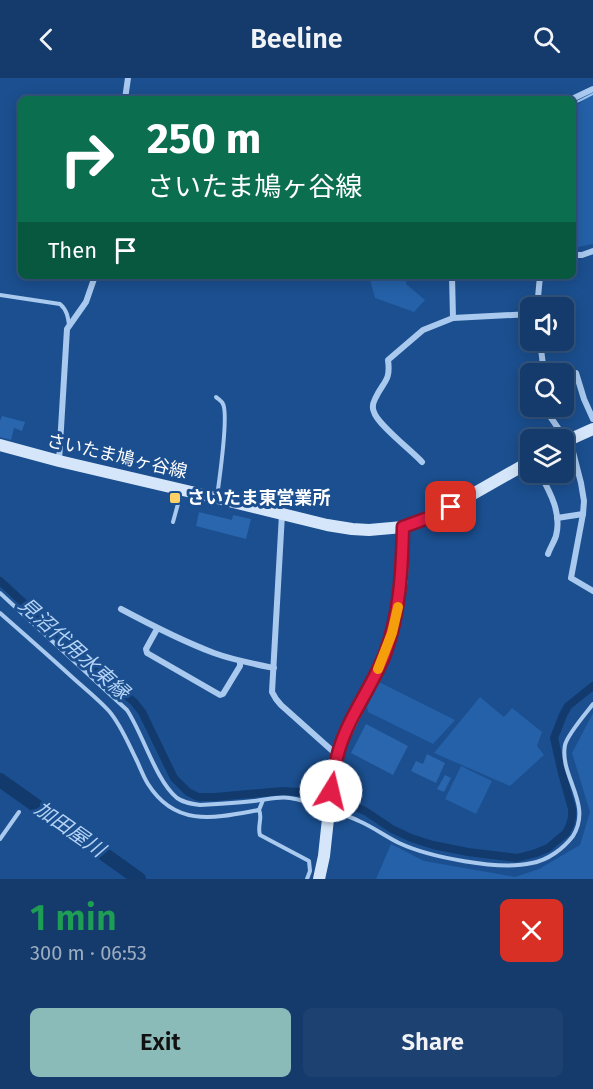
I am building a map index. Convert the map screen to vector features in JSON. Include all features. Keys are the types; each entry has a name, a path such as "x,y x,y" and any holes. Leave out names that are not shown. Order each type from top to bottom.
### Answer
{"main road":[{"path":"574,437 593,429"},
{"name":"さいたま鳩ヶ谷線","path":"0,445 352,530 403,527 436,515 520,467"},
{"path":"319,879 337,755 347,729 376,674 397,613 402,578 403,527"}],"street":[{"path":"125,96 128,78"},
{"path":"576,97 593,89"},
{"path":"576,255 593,251"},
{"path":"59,461 67,329 86,302 94,279"},
{"path":"452,279 453,318"},
{"path":"538,297 540,279"},
{"path":"422,462 379,421 373,411 378,393 387,379 388,360 423,330 453,318 520,315"},
{"path":"574,373 576,373 593,419"},
{"path":"574,456 584,501 571,578 593,591"},
{"path":"545,483 552,495 557,518 556,536 548,554"},
{"path":"282,514 272,692 276,699 337,755"},
{"path":"557,518 583,514"},
{"path":"121,609 157,629 214,653 274,668"},
{"path":"157,629 146,649 147,653 220,695 223,694 240,666 240,661"}],"lane":[{"path":"0,295 60,304 68,314 69,326"},
{"path":"216,397 222,402 224,408 224,439 217,498"},
{"path":"174,522 182,490"},
{"path":"0,593 127,710 162,778 176,797 191,804 200,805 289,798 329,808 357,819 399,843 415,849 466,862 532,864 549,856 574,834 580,822 581,809 566,762 564,747 568,737 593,704"},
{"path":"0,613 109,711 124,734 147,782 164,803 186,815 203,818 259,810"},
{"path":"263,800 259,810 261,814 258,830 260,835 309,861 310,871 307,879"},
{"path":"0,839 19,812"}],"shaded area":[{"path":"593,90 593,244 578,247 576,244 576,107"},
{"path":"370,279 407,279 406,284 425,300 414,312 375,298"},
{"path":"379,682 455,720 433,744 368,712 367,707"},
{"path":"480,697 504,717 512,708 542,732 537,746 544,755 510,786 434,753"},
{"path":"593,713 593,879 376,879 391,844 424,861 515,877 539,869 580,845 590,812 572,753"},
{"path":"461,766 492,781 476,814 445,799"}],"building":[{"path":"2,416 25,422 22,431 14,428 11,440 0,437"},
{"path":"199,512 232,520 233,515 251,519 246,539 196,526"},
{"path":"366,724 408,746 393,775 351,753"},
{"path":"427,754 445,763 436,783 411,771 416,761 423,764"},
{"path":"445,775 451,778 444,792 437,789"}],"waterway":[{"path":"576,102 593,94"},
{"name":"見沼代用水東縁","path":"0,581 134,702 142,712 174,778 188,792 198,797 298,792 346,803 365,811 392,829 411,838 468,852 517,858 548,848 566,833 570,825 572,809 554,738 568,706 593,686"},
{"name":"加田屋川","path":"0,780 139,879"}],"slow traffic":[{"path":"378,669 392,633 398,607"}],"place":[{"name":"さいたま東営業所","path":"175,498"}],"route":[{"path":"331,791 339,748 376,674 392,633 402,578 403,527 451,507"}]}
